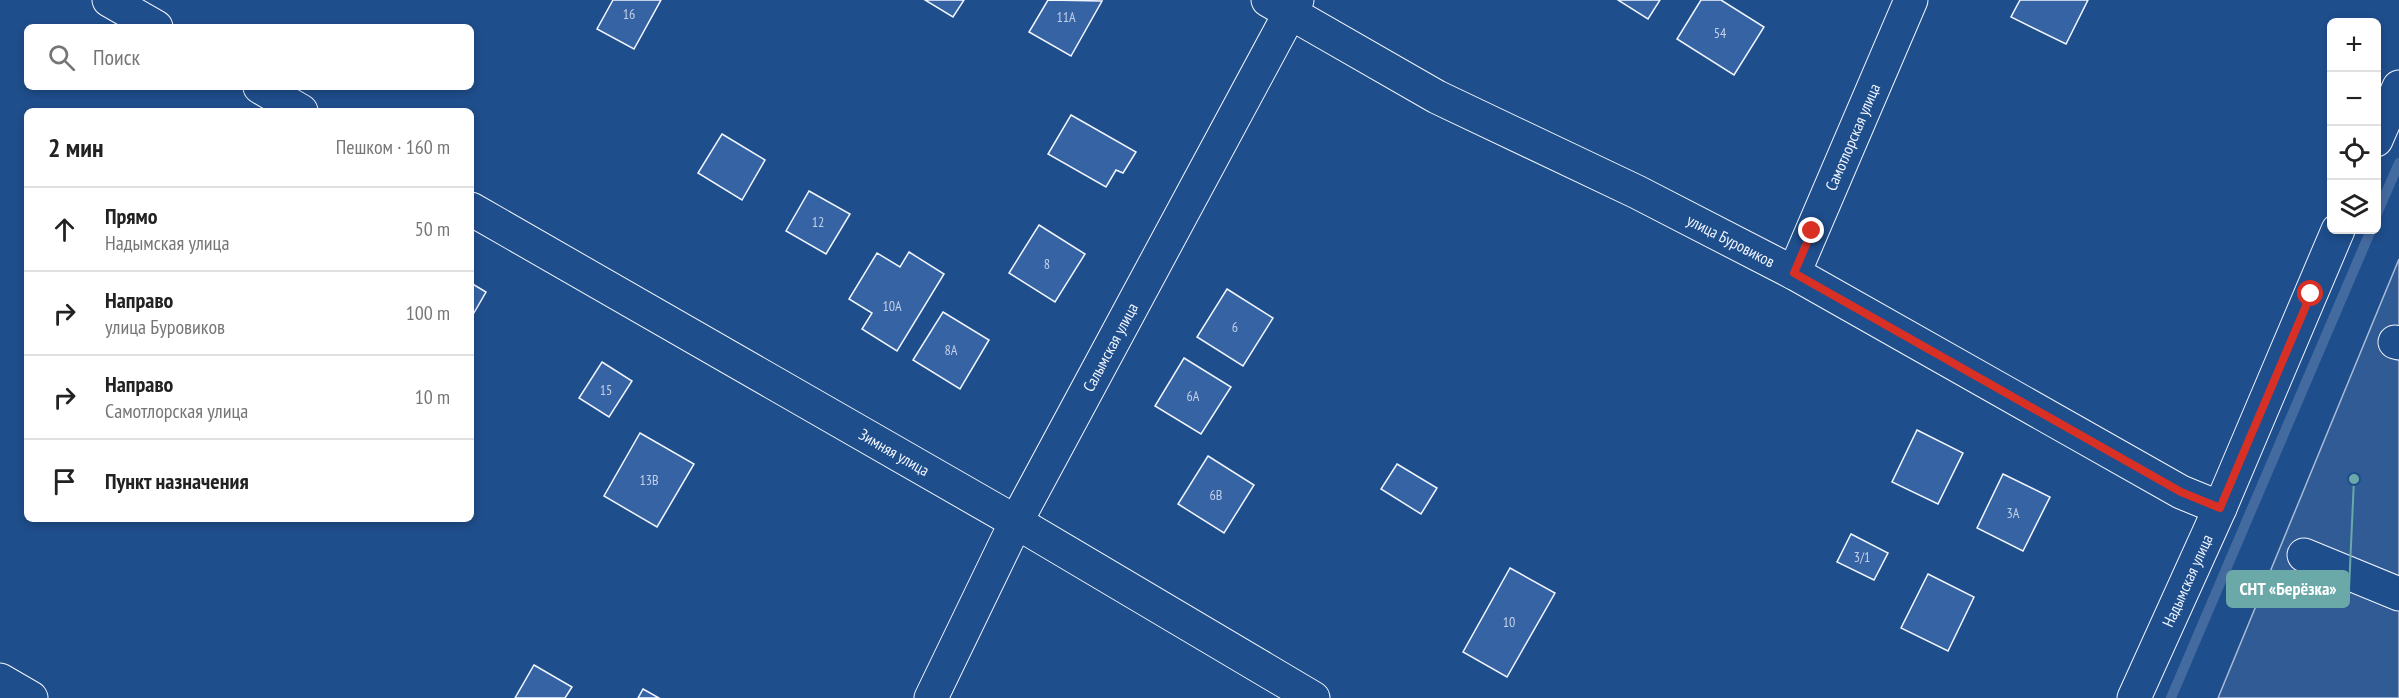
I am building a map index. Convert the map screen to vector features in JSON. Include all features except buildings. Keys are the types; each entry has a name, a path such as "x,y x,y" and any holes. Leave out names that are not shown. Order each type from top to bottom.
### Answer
{"street":[{"path":"109,0 151,24"},
{"name":"Самотлорская улица","path":"1794,273 1911,0"},
{"name":"улица Буровиков","path":"1285,4 1437,97 1637,192 1794,273 2181,492 2220,508"},
{"name":"Салымская улица","path":"931,698 1016,522 1285,4"},
{"path":"2381,128 2399,87"},
{"path":"265,90 296,108"},
{"name":"Зимняя улица","path":"474,211 1016,522 1313,698"},
{"name":"Надымская улица","path":"2134,698 2220,508 2336,234"},
{"path":"2304,555 2399,594"},
{"path":"0,680 31,698"}],"shaded area":[{"path":"2399,259 2399,698 2218,698"}],"waterway":[{"path":"2381,204 2399,163"},
{"path":"2171,698 2369,234"}],"place":[{"name":"СНТ «Берёзка»","path":"2354,479"}],"route":[{"path":"1812,231 1794,273 2181,492 2220,508 2311,294"}]}
